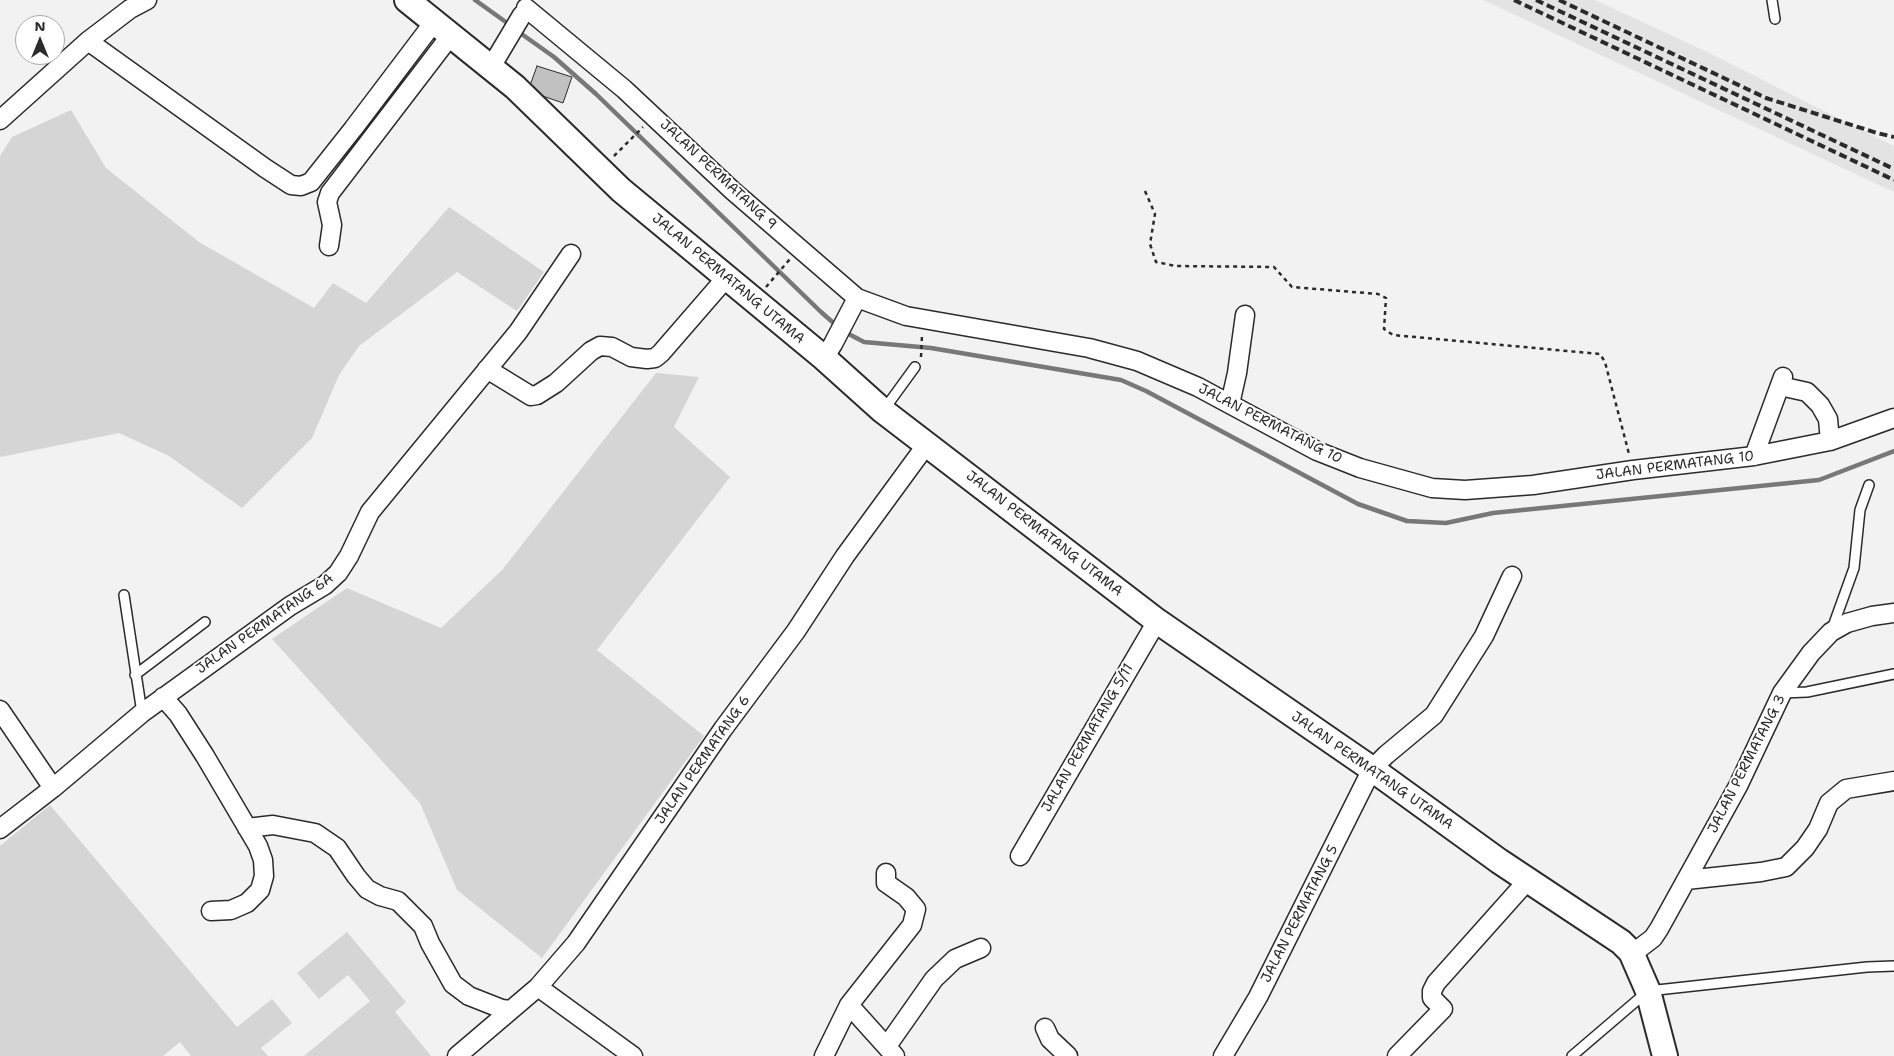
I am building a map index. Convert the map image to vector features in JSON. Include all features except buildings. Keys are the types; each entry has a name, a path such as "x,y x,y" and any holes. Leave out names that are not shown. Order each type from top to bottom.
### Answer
{"street":[{"path":"0,120 88,40 130,8 147,0"},
{"name":"JALAN PERMATANG UTAMA","path":"407,0 516,87 621,190 726,278 828,351 884,411 1157,621 1372,769 1528,880 1621,942 1632,954 1648,990 1661,1054"},
{"path":"491,67 526,8"},
{"name":"JALAN PERMATANG 9","path":"526,8 624,89 855,302"},
{"path":"88,40 272,173 291,184 301,186 312,182 354,129 442,28"},
{"path":"329,246 332,225 327,202 330,193 442,28"},
{"name":"JALAN PERMATANG 6A","path":"0,829 163,697 290,606 325,585 338,572 370,512 518,332 571,254"},
{"path":"486,369 531,396 537,395 556,383 591,351 600,346 612,347 631,356 647,359 655,358 726,278"},
{"path":"828,351 855,302"},
{"name":"JALAN PERMATANG 10","path":"855,302 906,316 1090,348 1137,361 1198,387 1317,451 1360,468 1432,488 1465,490 1533,485 1633,470 1754,456 1830,441 1894,418"},
{"path":"1230,404 1237,373 1245,315"},
{"path":"1754,456 1781,381 1807,392 1820,405 1828,419 1830,441"},
{"name":"JALAN PERMATANG 6","path":"464,1054 510,1010 538,987 576,943 717,737 796,631 845,556 927,444"},
{"name":"JALAN PERMATANG 5","path":"1223,1056 1258,997 1372,769 1434,715 1484,636 1512,576"},
{"name":"JALAN PERMATANG 3","path":"1632,954 1653,938 1738,786 1782,693 1811,653 1831,632 1846,623 1894,613"},
{"name":"JALAN PERMATANG 5/11","path":"1020,856 1157,621"},
{"path":"163,697 178,714 258,846 263,860 264,876 260,890 247,903 231,910 211,911"},
{"path":"0,710 53,788"},
{"path":"1686,880 1762,872 1786,867 1805,848 1818,829 1829,803 1846,789 1894,782"},
{"path":"247,828 273,825 315,833 337,848 367,889 380,896 398,901 424,926 430,943 453,984 469,996 502,1009 510,1010"},
{"path":"824,1056 849,1005 912,925 916,909 906,897 886,883 886,873"},
{"path":"1397,1056 1443,1009 1432,998 1432,990 1436,983 1528,880"},
{"path":"849,1005 891,1051 934,979 955,959 981,948"},
{"path":"538,987 633,1056"},
{"path":"1045,1028 1050,1040 1068,1056"}],"lane":[{"path":"1772,0 1775,19"},
{"path":"884,411 915,367"},
{"path":"1831,632 1854,568 1860,510 1868,485"},
{"path":"124,595 142,713"},
{"path":"135,674 205,622"},
{"path":"1782,693 1807,692 1894,674"},
{"path":"1572,1056 1648,990 1858,968 1894,966"}],"path":[{"path":"628,144 646,124"},
{"path":"1145,191 1155,214 1150,244 1156,262 1176,266 1274,267 1292,287 1378,294 1386,298 1384,328 1393,335 1600,354 1605,362 1633,470"},
{"path":"764,289 785,265"},
{"path":"921,356 922,330"}],"shaded area":[{"path":"1483,0 1595,0 1703,50 1894,146 1894,192"},
{"path":"71,110 106,168 199,242 314,308 333,283 366,303 449,207 544,272 517,311 457,272 359,346 339,375 312,438 242,508 169,456 119,433 0,457 0,156 12,137"},
{"path":"656,373 699,377 674,427 730,477 597,650 704,736 542,958 457,890 420,803 272,639 347,588 441,628 503,569"},
{"path":"50,805 237,1027 272,999 292,1023 261,1048 268,1056 191,1056 180,1042 163,1056 0,1056 0,846"},
{"path":"347,932 406,1002 395,1012 431,1056 304,1056 370,1001 348,975 319,999 297,973"}],"waterway":[{"path":"475,0 510,25"},
{"path":"516,30 554,57 596,94 837,326"},
{"path":"843,331 864,342 931,348 1121,380 1146,391 1358,504 1407,521 1446,523 1493,513 1819,480 1894,451"}],"railway":[{"path":"1514,0 1894,180"},
{"path":"1536,0 1894,169"},
{"path":"1559,0 1766,98 1894,137"}]}
